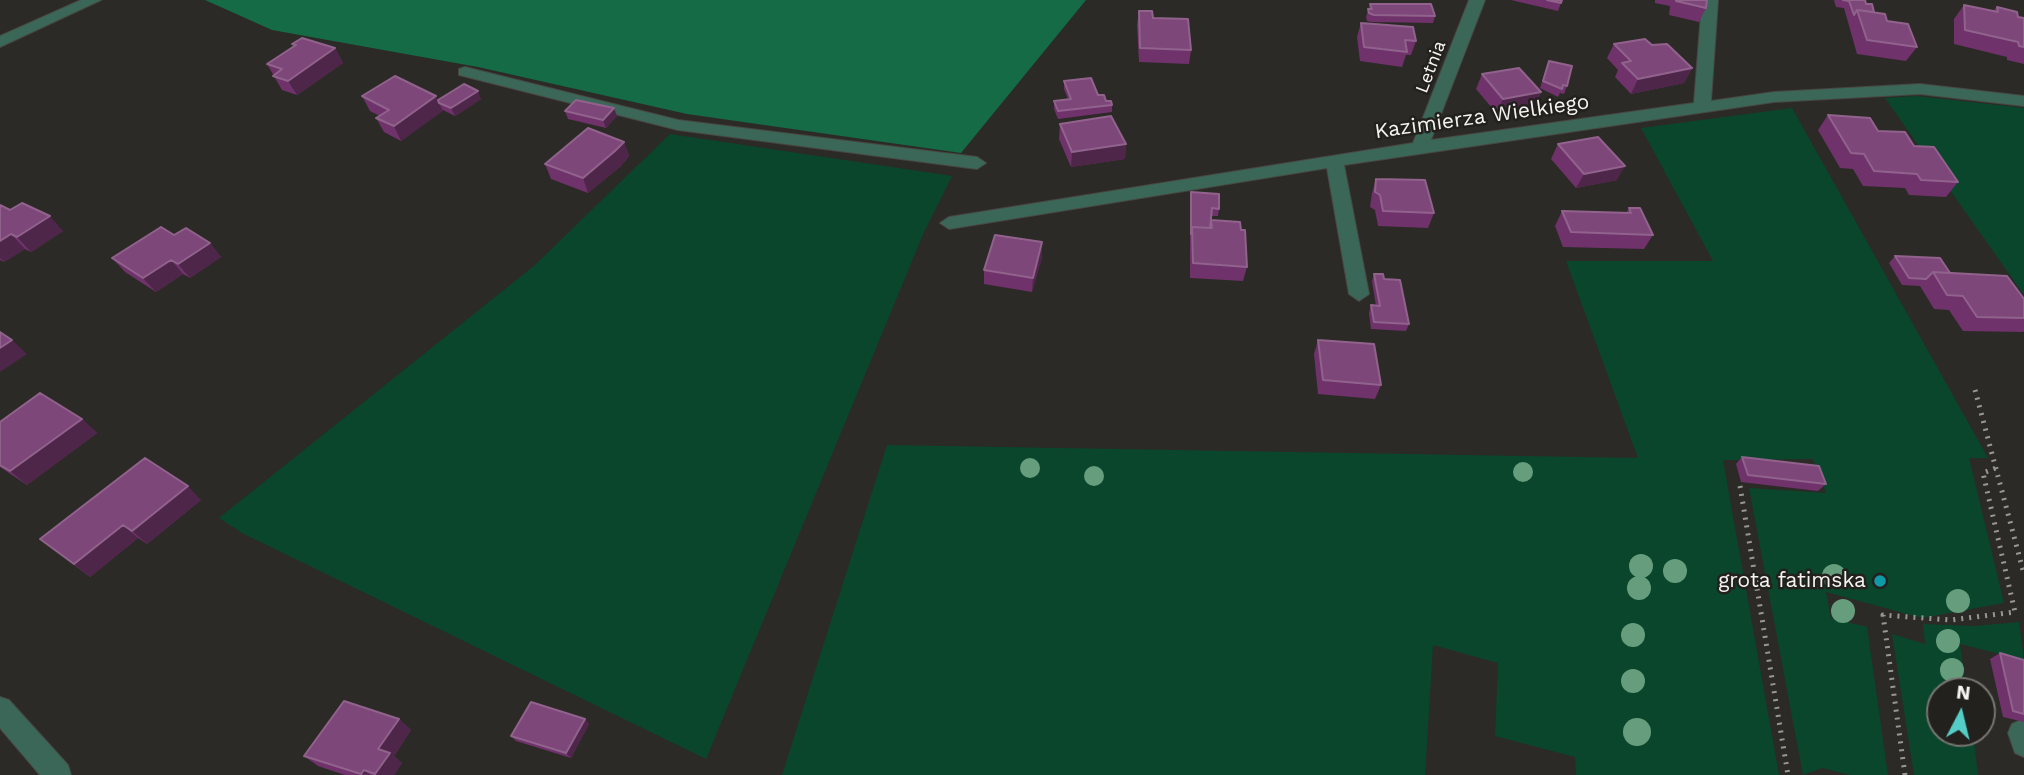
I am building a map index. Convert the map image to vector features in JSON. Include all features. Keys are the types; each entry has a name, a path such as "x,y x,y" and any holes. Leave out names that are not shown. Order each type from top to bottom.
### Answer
{"street":[{"path":"0,42 93,0"},
{"name":"Letnia","path":"1420,148 1477,0"},
{"path":"1702,108 1710,0"},
{"path":"465,72 678,125 977,163"},
{"name":"Kazimierza Wielkiego","path":"949,223 1420,148 1774,97 1920,89 2024,101"},
{"path":"1335,162 1359,294"},
{"path":"0,709 58,775"}],"path":[{"path":"1975,390 2024,574"},
{"path":"1905,775 1883,615 1951,620 2015,612 1983,473 1996,468"},
{"path":"1741,486 1788,775"}],"green space":[{"path":"205,0 1086,0 961,153 687,114 478,67 272,30"},
{"path":"1917,96 2024,108 2024,295 1885,98"},
{"path":"1792,108 1988,458 1969,458 2004,603 1922,618 1826,592 1831,618 1867,627 1888,775 1850,775 1822,768 1803,775 1749,488 1826,493 1813,459 1723,460 1779,775 1576,775 1575,757 1495,736 1498,663 1433,645 1425,775 782,775 887,445 1638,458 1566,261 1713,261 1641,128"},
{"path":"670,134 952,176 924,232 706,759 242,533 219,518 535,265"},
{"path":"2019,622 2024,660 1960,644 1964,677 1926,677 1926,747 1975,747 1978,775 1914,775 1892,634 1925,644 1923,624 1974,626"}],"building":[{"path":"1707,0 1706,8 1676,1"},
{"path":"1843,0 1865,0 1866,4 1872,4 1874,12 1857,10 1854,15 1849,1"},
{"path":"1370,4 1431,4 1435,16 1374,15 1369,13 1368,9 1372,9"},
{"path":"1964,5 1998,12 1997,7 2017,12 2018,17 2024,18 2024,47 2019,46 2018,42 1965,30"},
{"path":"1857,10 1885,14 1887,21 1908,24 1917,47 1867,40"},
{"path":"1139,11 1152,11 1153,18 1188,19 1191,50 1140,48"},
{"path":"1361,23 1413,27 1416,41 1405,40 1407,52 1364,47"},
{"path":"302,38 335,48 288,81 273,76 282,69 267,64"},
{"path":"1645,39 1652,45 1667,44 1692,68 1638,79 1622,63 1631,61 1614,44"},
{"path":"1549,61 1572,66 1567,86 1563,85 1562,89 1543,81"},
{"path":"1519,68 1541,92 1503,99 1482,74"},
{"path":"395,76 436,96 394,126 376,118 389,110 362,96"},
{"path":"1091,78 1098,95 1104,95 1106,101 1111,101 1112,105 1058,111 1054,101 1071,99 1064,81"},
{"path":"464,84 478,91 451,108 439,103 438,100"},
{"path":"576,100 614,108 603,120 565,111"},
{"path":"1828,115 1870,118 1878,131 1905,132 1914,146 1934,147 1958,182 1921,180 1917,174 1874,171 1864,154 1851,153"},
{"path":"1111,116 1126,144 1072,152 1060,124"},
{"path":"588,128 624,142 583,178 545,164"},
{"path":"1598,137 1625,166 1584,174 1558,144"},
{"path":"1376,179 1425,180 1434,213 1383,211 1380,195 1375,192"},
{"path":"1191,192 1219,194 1219,209 1212,208 1210,228 1192,227 1191,234"},
{"path":"22,203 50,216 17,237 11,234 0,241 0,205 10,210"},
{"path":"1629,208 1640,208 1653,235 1571,232 1562,211 1631,213"},
{"path":"1211,220 1240,222 1241,230 1245,230 1247,267 1193,263 1192,227 1212,228"},
{"path":"161,227 174,235 186,228 210,243 178,264 171,260 143,278 112,258"},
{"path":"995,235 1042,242 1033,278 984,270"},
{"path":"1895,256 1940,258 1950,273 1933,272 1926,279 1909,278"},
{"path":"1933,272 2007,276 2024,299 2024,318 1977,317 1963,296 1947,295"},
{"path":"1374,274 1383,274 1384,279 1400,280 1409,324 1374,322 1371,305 1380,306"},
{"path":"0,332 12,340 0,348"},
{"path":"1318,340 1374,344 1381,385 1323,380"},
{"path":"40,393 82,419 10,471 0,465 0,422"},
{"path":"1742,457 1819,466 1826,484 1748,475"},
{"path":"145,458 188,486 132,531 123,525 74,564 40,539"},
{"path":"2000,653 2024,660 2024,714 2013,711"},
{"path":"344,701 399,719 378,749 390,753 375,774 364,770 361,774 304,756"},
{"path":"531,702 585,719 566,753 511,736"}],"place":[{"name":"grota fatimska","path":"1880,581"}]}
